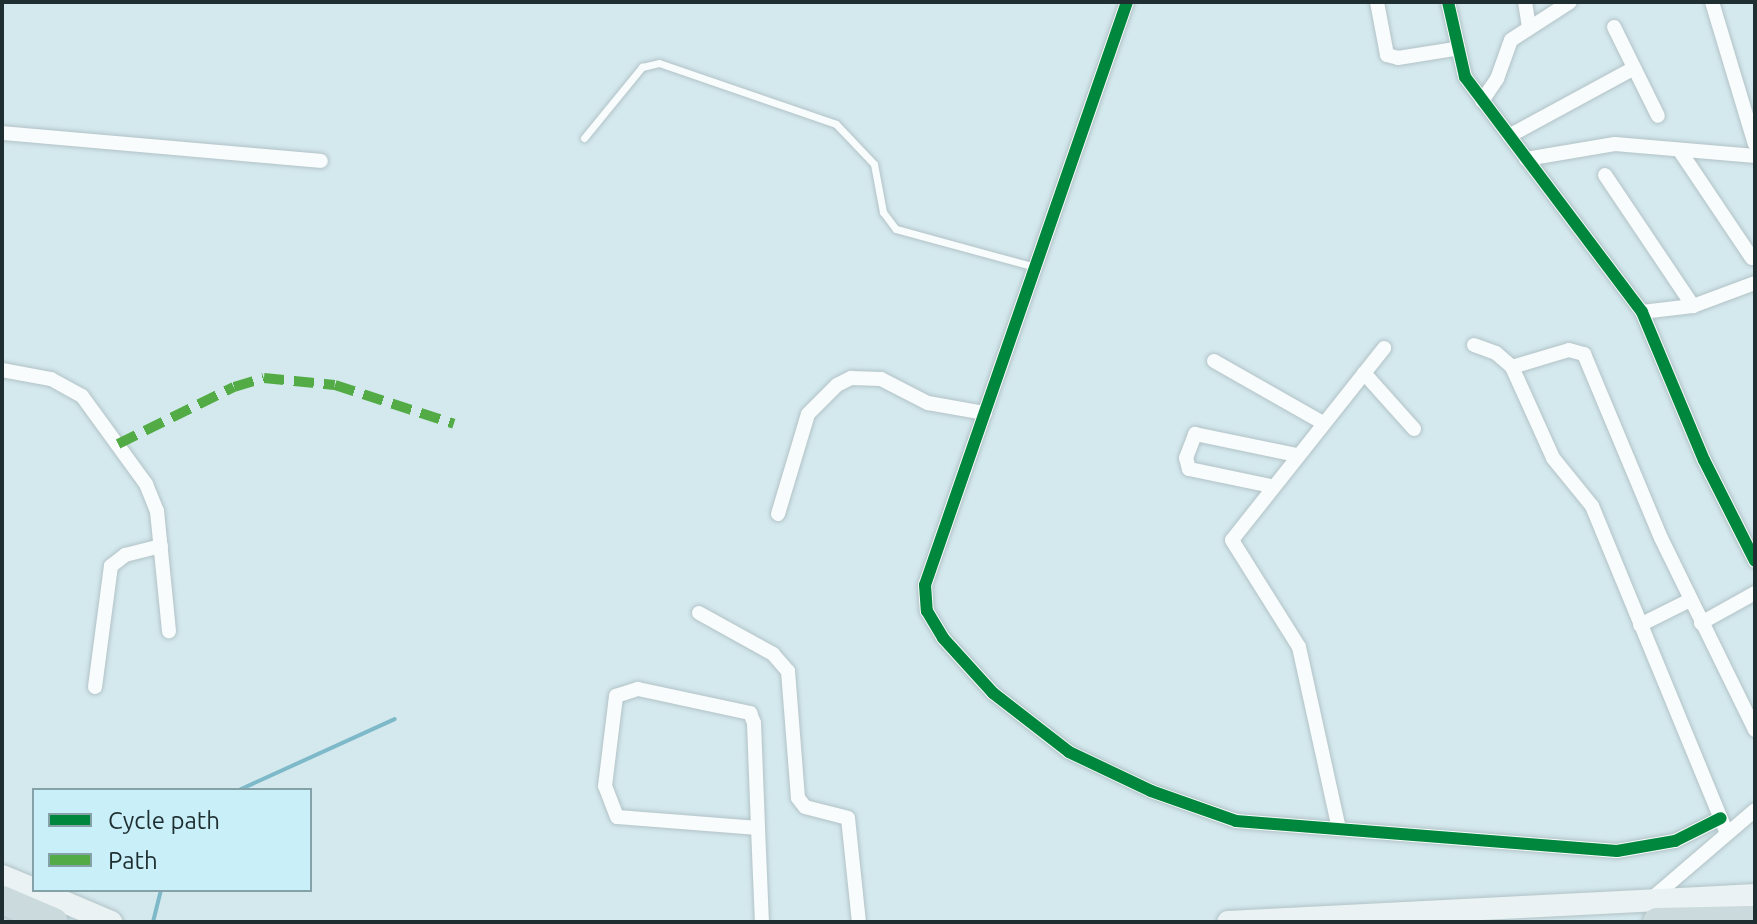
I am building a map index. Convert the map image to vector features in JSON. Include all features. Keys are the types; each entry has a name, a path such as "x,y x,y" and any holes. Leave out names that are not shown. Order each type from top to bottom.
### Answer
{"highway":[{"path":"2,900 54,922"},
{"path":"1653,911 1755,920"}],"street":[{"path":"1127,2 925,585 930,618 943,638 1036,730 1100,769 1236,821 1617,851 1675,841 1755,810"},
{"path":"1377,2 1387,55 1398,58 1455,49"},
{"path":"1448,2 1455,49 1465,77 1642,312 1704,460 1755,561"},
{"path":"1525,2 1529,27"},
{"path":"1482,101 1497,79 1511,40 1570,2"},
{"path":"1712,2 1755,144"},
{"path":"1614,27 1658,116"},
{"path":"1509,136 1634,68"},
{"path":"2,133 321,161"},
{"path":"1526,159 1615,144 1755,156"},
{"path":"1680,151 1752,258"},
{"path":"1605,175 1693,306"},
{"path":"1642,312 1693,306 1755,283"},
{"path":"1474,345 1496,353 1512,367 1553,458 1592,506 1723,824"},
{"path":"1339,829 1299,647 1233,546 1233,533 1384,348"},
{"path":"1512,367 1569,350 1584,354 1690,600 1755,730"},
{"path":"1214,361 1323,423"},
{"path":"2,370 51,379 70,388 95,409 146,484 157,511 169,631"},
{"path":"1364,373 1414,429"},
{"path":"778,514 808,414 837,385 851,378 881,379 928,403 985,413"},
{"path":"1271,486 1189,469 1186,458 1195,434 1296,455"},
{"path":"95,687 111,566 125,555 161,546"},
{"path":"1701,623 1755,593"},
{"path":"1640,625 1690,600"},
{"path":"699,613 773,654 788,671 798,798 805,807 848,818 859,922"},
{"path":"758,828 617,817 605,786 616,696 638,689 750,713 758,828 762,922"},
{"path":"1653,911 1683,868 1708,846 1723,824"},
{"path":"2,876 32,889"},
{"path":"40,892 111,922"},
{"path":"1228,922 1653,911 1755,895"}],"lane":[{"path":"584,138 642,67 659,63 836,124 874,164 883,212 896,229 1035,267"}],"waterway":[{"path":"243,788 395,719"},
{"path":"153,922 160,892"}],"marked path":[{"path":"118,444 234,387 264,378 335,385 454,424"}],"cycle path":[{"path":"1127,2 925,585 927,611 943,638 993,693 1069,752 1151,791 1236,821 1617,851 1675,841 1721,818"},
{"path":"1448,2 1465,77 1642,312 1704,460 1755,561"}]}
